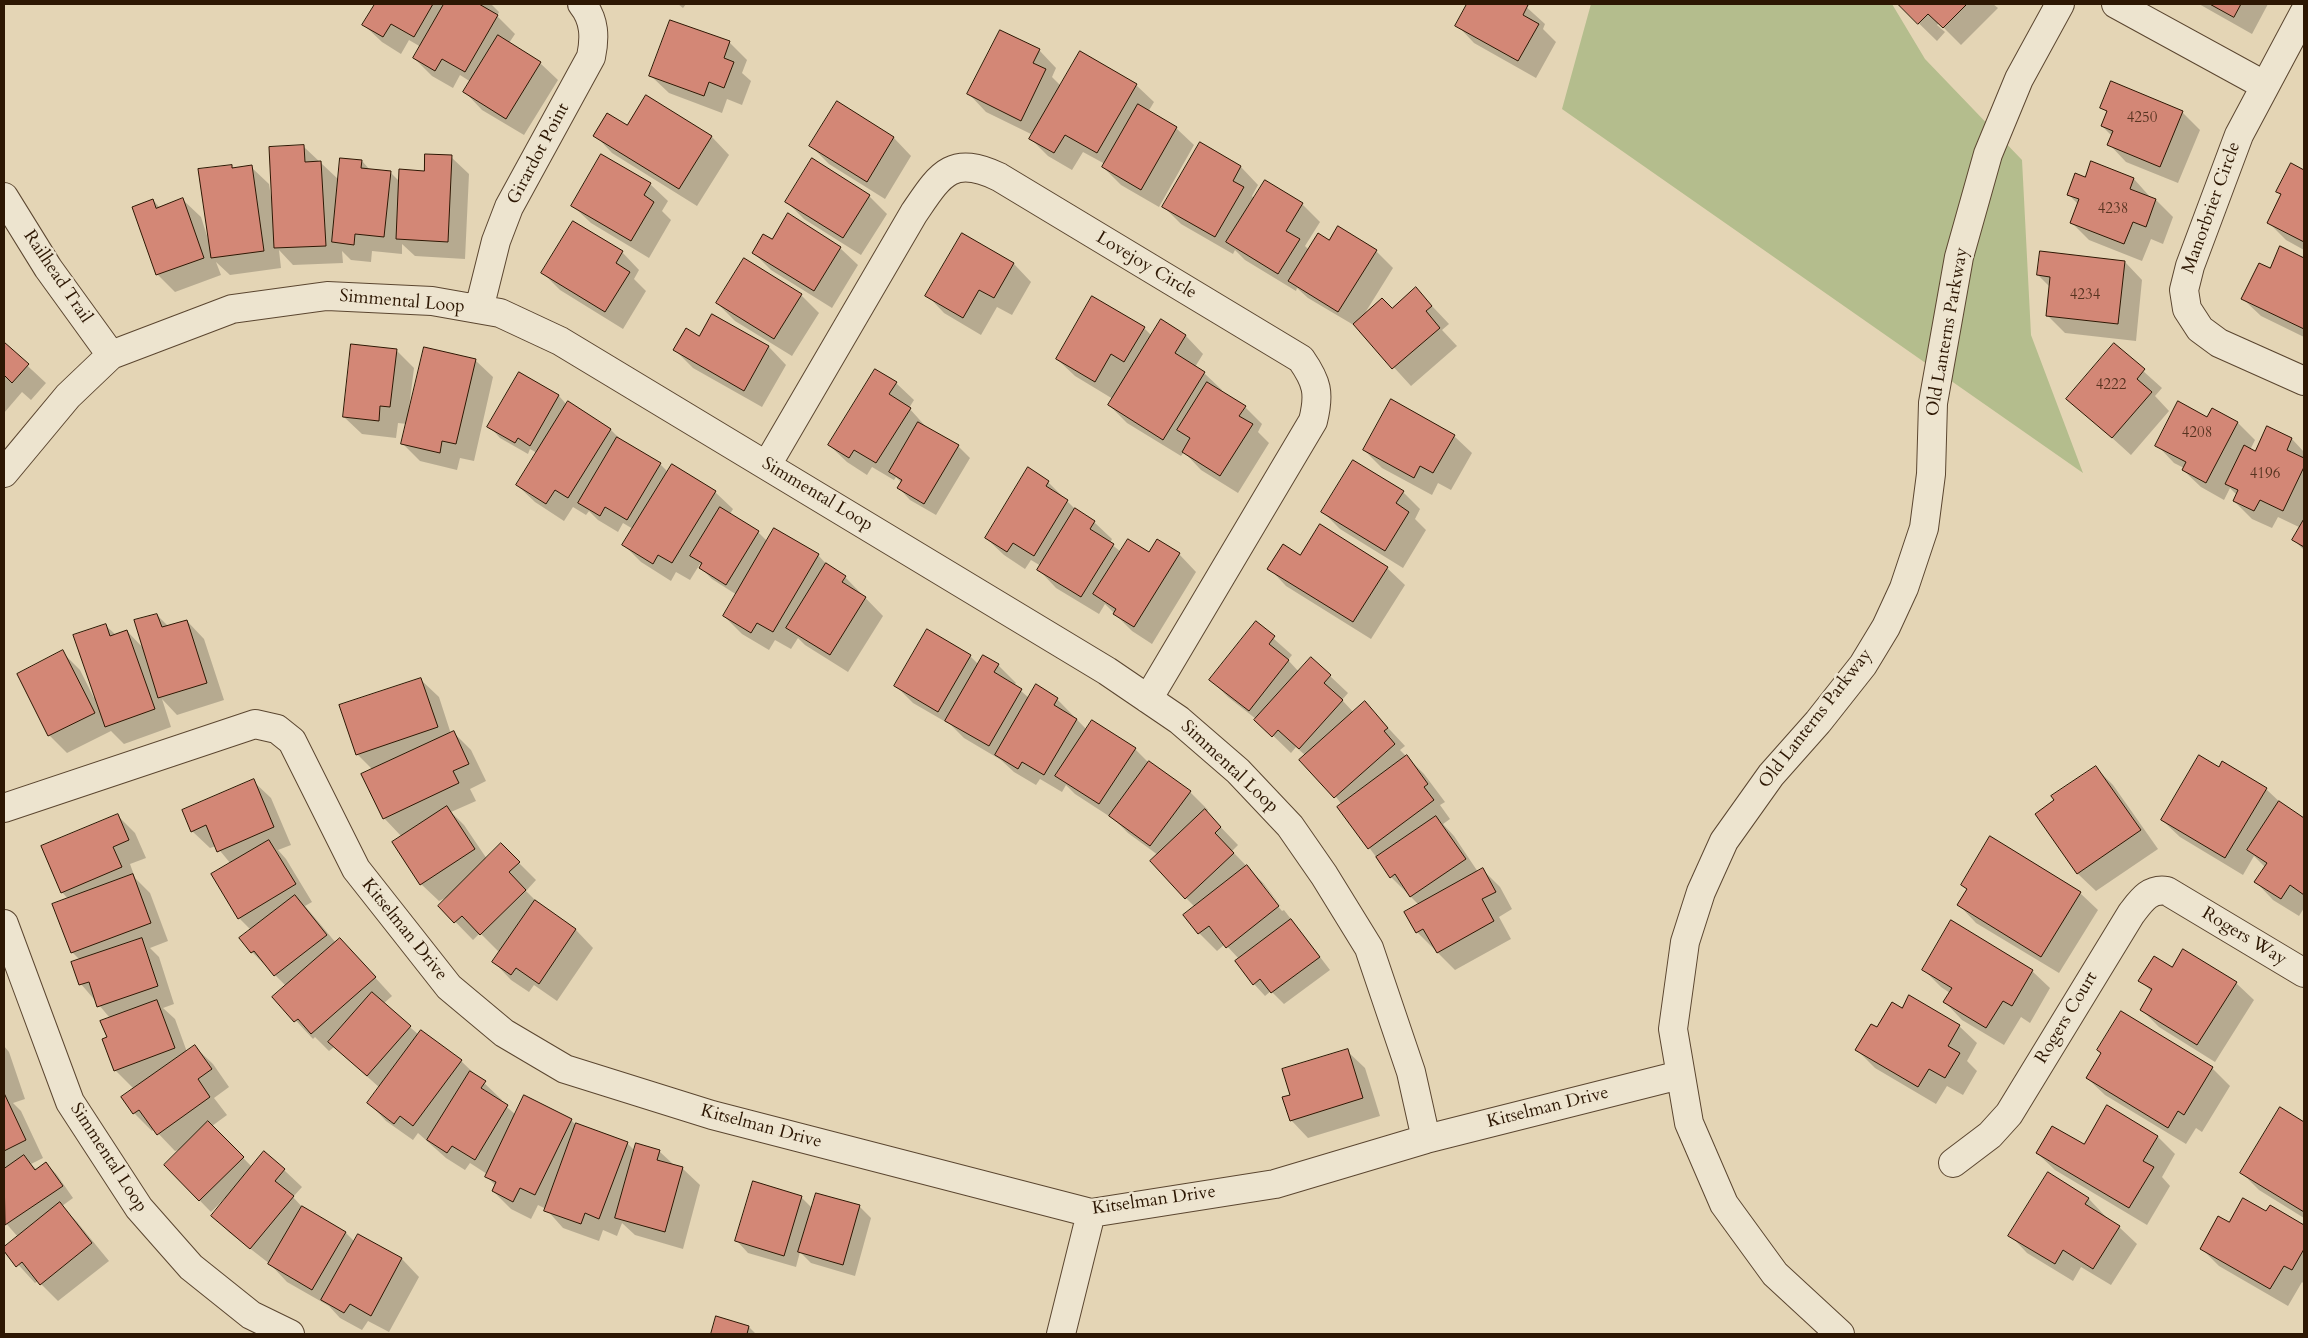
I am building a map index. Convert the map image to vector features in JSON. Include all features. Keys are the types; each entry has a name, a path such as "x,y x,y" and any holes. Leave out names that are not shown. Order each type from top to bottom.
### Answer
{"street":[{"name":"Girardot Point","path":"479,309 496,241 510,207 591,58 594,39 589,13 582,4"},
{"name":"Old Lanterns Parkway","path":"1840,1334 1775,1274 1724,1204 1688,1124 1673,1029 1685,942 1701,892 1724,841 1771,775 1818,722 1863,665 1886,627 1904,588 1924,528 1931,474 1933,403 1959,257 1988,154 2019,79 2060,4"},
{"path":"2116,4 2264,84"},
{"name":"Manorbrier Circle","path":"2304,13 2264,84 2239,135 2190,266 2184,290 2187,309 2200,329 2219,343 2304,381"},
{"name":"Lovejoy Circle","path":"766,465 914,213 937,179 958,167 980,168 999,177 1301,359 1314,377 1319,400 1313,422 1148,699"},
{"name":"Railhead Trail","path":"4,198 48,268 111,355"},
{"name":"Simmental Loop","path":"4,473 68,396 111,355 232,309 327,296 432,301 500,313 560,341 1107,671 1179,720 1238,771 1290,826 1324,875 1368,948 1411,1072 1426,1139"},
{"name":"Kitselman Drive","path":"4,808 255,724 277,729 292,741 356,869 449,986 504,1033 519,1042 565,1069 712,1115 1091,1213 1275,1184 1426,1139 1680,1075"},
{"name":"Rogers Court","path":"1953,1163 1990,1136 2009,1114 2141,900 2153,891 2160,890 2167,891 2183,900"},
{"name":"Rogers Way","path":"2183,900 2304,973"},
{"name":"Simmental Loop","path":"4,924 70,1102 139,1208 191,1267 251,1315 290,1334"},
{"path":"1061,1334 1091,1213"}],"green space":[{"path":"1591,4 1892,4 1925,59 2022,160 2031,335 2083,473 1562,109"}],"building":[{"path":"375,4 433,4 414,37 391,24 383,37 362,25"},
{"path":"444,4 479,4 498,15 465,72 442,59 435,71 413,58"},
{"path":"1467,4 1528,5 1523,15 1539,24 1518,61 1455,26"},
{"path":"1898,4 1967,4 1943,28 1928,14 1918,24"},
{"path":"2210,4 2241,4 2234,17"},
{"path":"670,20 730,41 724,58 734,62 724,88 709,82 704,96 649,76"},
{"path":"1000,30 1040,49 1033,63 1046,69 1021,121 967,94"},
{"path":"498,35 541,62 506,119 463,92"},
{"path":"1080,51 1137,84 1097,153 1065,135 1054,153 1029,139"},
{"path":"2111,81 2183,111 2160,167 2107,145 2113,131 2101,126 2107,111 2100,108"},
{"path":"646,95 712,136 679,189 593,136 607,113 627,125"},
{"path":"837,101 894,137 867,182 809,146"},
{"path":"1138,104 1177,127 1141,190 1102,167"},
{"path":"1200,142 1241,166 1233,181 1244,187 1215,237 1162,207"},
{"path":"304,145 305,162 321,161 326,246 274,248 269,147"},
{"path":"425,154 452,155 448,242 396,239 399,169 424,171"},
{"path":"601,154 651,183 644,195 654,202 631,241 571,206"},
{"path":"340,158 362,160 361,168 391,171 384,237 355,234 354,245 332,242"},
{"path":"812,158 870,195 843,238 785,202"},
{"path":"2091,161 2134,178 2130,189 2156,199 2146,227 2133,222 2124,244 2070,223 2079,199 2067,195 2075,173 2085,177"},
{"path":"2291,163 2304,170 2304,242 2267,223 2281,194 2276,192"},
{"path":"232,165 232,168 252,165 264,251 211,258 198,169"},
{"path":"1265,180 1303,203 1286,231 1300,239 1278,274 1226,242"},
{"path":"183,198 204,258 156,275 132,207 153,199 156,208"},
{"path":"788,213 841,247 814,291 752,253 763,234 772,239"},
{"path":"573,221 623,251 616,263 630,272 605,312 541,273"},
{"path":"1338,226 1377,250 1338,312 1288,281 1318,233 1329,240"},
{"path":"962,233 1014,263 994,298 979,290 963,318 925,296"},
{"path":"2280,246 2304,258 2304,329 2241,299 2259,263 2270,268"},
{"path":"2040,251 2125,261 2118,324 2046,316 2050,277 2037,275"},
{"path":"744,258 802,294 774,339 716,303"},
{"path":"1416,287 1432,306 1426,311 1440,328 1392,369 1353,324 1382,298 1392,308"},
{"path":"1092,296 1145,327 1124,362 1111,354 1095,382 1056,359"},
{"path":"712,314 769,346 744,391 673,350 686,328 699,336"},
{"path":"1161,319 1186,335 1175,353 1205,372 1163,440 1108,405"},
{"path":"4,342 29,364 12,383 4,375"},
{"path":"2114,343 2145,369 2137,379 2152,392 2112,438 2066,399"},
{"path":"351,344 397,349 390,407 380,406 379,421 343,417"},
{"path":"424,347 476,359 456,444 442,441 440,453 401,444"},
{"path":"875,369 897,382 889,394 911,408 876,463 854,450 849,458 828,445"},
{"path":"519,372 559,395 530,446 518,438 515,443 487,427"},
{"path":"1207,382 1246,406 1239,416 1253,424 1220,476 1182,452 1190,438 1177,430"},
{"path":"1391,399 1455,435 1433,473 1420,466 1414,478 1363,450"},
{"path":"568,401 611,429 568,498 555,490 546,504 516,485"},
{"path":"2178,401 2207,417 2212,408 2238,422 2206,483 2182,470 2186,462 2155,446"},
{"path":"918,422 959,445 924,504 897,488 902,480 889,472"},
{"path":"2267,426 2292,438 2287,450 2304,458 2304,467 2283,511 2260,500 2254,511 2233,501 2238,490 2225,484 2244,445 2255,451"},
{"path":"617,437 661,463 627,520 605,507 600,516 578,503"},
{"path":"1353,460 1404,491 1396,503 1409,512 1385,551 1321,512"},
{"path":"672,464 716,491 672,563 658,555 653,564 622,545"},
{"path":"1028,467 1049,481 1046,486 1068,500 1034,556 1013,543 1007,552 985,538"},
{"path":"720,507 759,531 726,585 699,568 702,563 690,556"},
{"path":"1075,508 1095,521 1090,529 1114,544 1081,597 1037,570"},
{"path":"2304,519 2304,547 2292,540"},
{"path":"1320,524 1388,567 1353,622 1267,569 1283,544 1300,555"},
{"path":"774,528 819,554 773,632 757,623 751,633 723,616"},
{"path":"1128,539 1149,552 1157,539 1180,553 1134,627 1113,614 1116,609 1093,594"},
{"path":"826,563 846,576 842,582 866,597 830,655 786,628"},
{"path":"157,614 162,627 187,620 207,683 158,698 134,620"},
{"path":"1256,621 1275,636 1269,644 1289,660 1249,711 1209,680"},
{"path":"106,624 110,636 127,630 155,709 105,727 73,635"},
{"path":"927,629 971,655 938,712 894,686"},
{"path":"63,650 95,713 48,736 17,674"},
{"path":"983,655 999,664 994,672 1022,689 989,746 945,721"},
{"path":"1311,657 1331,675 1324,683 1343,700 1299,749 1278,730 1272,737 1254,720"},
{"path":"421,678 438,727 356,755 339,705"},
{"path":"1036,684 1058,698 1054,705 1077,719 1044,775 1022,762 1018,769 995,755"},
{"path":"1365,701 1388,728 1384,731 1395,744 1334,798 1299,760"},
{"path":"1092,720 1136,748 1099,804 1055,776"},
{"path":"454,731 469,764 453,771 459,783 383,819 361,774"},
{"path":"1407,755 1428,784 1424,787 1434,800 1368,849 1337,807"},
{"path":"2199,755 2219,767 2222,761 2267,788 2225,858 2161,820"},
{"path":"1149,761 1191,791 1150,846 1109,816"},
{"path":"2096,766 2141,830 2077,874 2035,814 2054,800 2051,796"},
{"path":"254,779 274,827 217,852 206,825 191,832 182,810"},
{"path":"2279,801 2304,818 2304,895 2290,885 2281,899 2254,882 2267,863 2247,850"},
{"path":"447,806 475,849 420,885 392,842"},
{"path":"1205,809 1221,827 1215,833 1234,853 1185,899 1150,861"},
{"path":"118,814 129,840 113,847 122,867 61,893 41,846"},
{"path":"1436,816 1466,859 1410,897 1395,874 1390,878 1376,857"},
{"path":"1990,836 2081,892 2041,957 1957,905 1967,889 1961,885"},
{"path":"269,840 296,884 238,919 211,874"},
{"path":"501,843 520,862 509,872 526,890 480,935 462,916 454,923 438,906"},
{"path":"1247,865 1279,906 1226,948 1209,926 1198,934 1183,915"},
{"path":"1483,868 1496,892 1482,899 1494,921 1437,953 1423,929 1416,933 1404,912"},
{"path":"133,874 151,923 71,953 52,904"},
{"path":"295,895 327,935 274,976 254,951 251,953 239,938"},
{"path":"535,900 576,929 539,984 516,968 511,975 492,962"},
{"path":"1291,919 1320,957 1271,993 1260,979 1253,985 1235,961"},
{"path":"1951,920 2033,970 2012,1006 2003,1001 1986,1028 1943,1002 1952,988 1922,970"},
{"path":"142,938 158,986 97,1007 89,982 79,985 71,962"},
{"path":"340,938 376,977 311,1034 298,1019 294,1022 272,997"},
{"path":"2183,949 2237,982 2197,1045 2140,1010 2152,989 2138,981 2154,956 2172,967"},
{"path":"372,992 411,1026 367,1076 328,1042"},
{"path":"1909,995 1960,1025 1948,1046 1960,1053 1945,1078 1929,1069 1918,1087 1855,1050 1871,1024 1877,1027 1892,1002 1902,1008"},
{"path":"157,1000 175,1048 114,1071 102,1039 107,1037 100,1021"},
{"path":"2121,1011 2213,1067 2184,1115 2178,1111 2168,1128 2086,1078 2101,1053 2097,1050"},
{"path":"421,1030 462,1060 413,1126 400,1116 394,1124 367,1103"},
{"path":"195,1045 212,1069 198,1079 210,1097 157,1135 139,1110 133,1114 121,1097"},
{"path":"1348,1049 1363,1098 1290,1121 1282,1097 1290,1095 1282,1069"},
{"path":"470,1071 486,1081 481,1088 508,1105 475,1160 452,1146 447,1153 427,1140"},
{"path":"4,1093 26,1140 4,1151"},
{"path":"524,1095 572,1119 535,1195 520,1188 513,1202 492,1191 496,1182 485,1177"},
{"path":"2107,1105 2158,1136 2143,1161 2154,1167 2129,1208 2036,1153 2052,1126 2084,1144"},
{"path":"2280,1107 2304,1122 2304,1212 2240,1173"},
{"path":"208,1121 244,1157 199,1201 164,1165"},
{"path":"576,1123 628,1142 599,1219 585,1213 581,1224 544,1211"},
{"path":"636,1143 660,1150 657,1160 683,1167 665,1232 615,1218"},
{"path":"264,1151 285,1169 275,1181 294,1196 250,1249 211,1216"},
{"path":"24,1155 35,1170 46,1162 63,1186 5,1225 4,1169"},
{"path":"2048,1172 2089,1198 2085,1204 2120,1226 2093,1269 2063,1250 2055,1264 2008,1236"},
{"path":"753,1181 802,1196 784,1256 735,1241"},
{"path":"816,1193 860,1205 843,1265 798,1252"},
{"path":"2243,1198 2266,1211 2270,1205 2304,1225 2304,1249 2292,1270 2284,1266 2270,1289 2200,1249 2218,1216 2229,1222"},
{"path":"60,1202 92,1243 40,1285 22,1262 16,1267 4,1251 4,1247"},
{"path":"302,1206 346,1232 312,1290 268,1264"},
{"path":"358,1234 402,1258 371,1316 350,1304 344,1313 321,1300"},
{"path":"716,1316 749,1326 747,1334 711,1334"}]}
